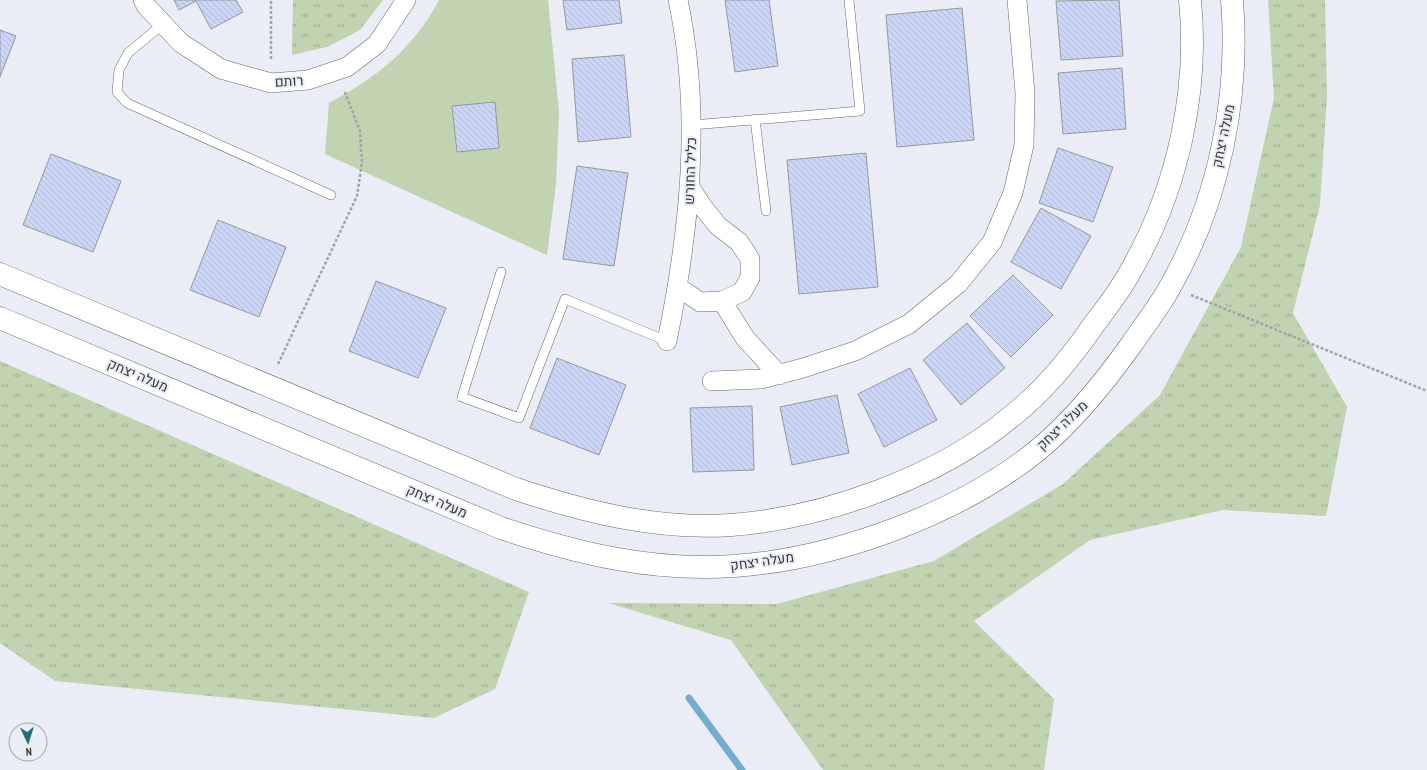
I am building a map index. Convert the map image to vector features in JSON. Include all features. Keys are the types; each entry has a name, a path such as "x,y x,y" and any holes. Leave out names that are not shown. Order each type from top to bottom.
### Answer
{"street":[{"name":"רותם","path":"143,0 147,7 181,43 221,69 271,83 308,80 347,67 377,44 406,0"},
{"name":"כליל החורש","path":"667,341 678,287 687,226 692,125 690,78 684,26 678,0"},
{"path":"712,381 760,379 779,375 855,351 909,324 958,284 992,242 1013,193 1024,146 1025,94 1017,0"},
{"path":"0,274 516,489 591,513 682,526 731,525 773,519 856,499 905,480 944,462 977,442 1011,418 1040,392 1081,344 1134,266 1151,232 1166,194 1184,125 1190,88 1193,45 1190,0"},
{"name":"מעלה יצחק","path":"0,318 514,533 582,553 633,562 680,567 734,566 781,560 869,538 922,519 963,499 1000,477 1037,450 1069,421 1092,396 1114,368 1170,287 1189,248 1205,207 1225,133 1232,92 1234,45 1232,0"},
{"path":"678,287 700,302 722,301 742,292 750,278 750,259 739,242 718,226 702,206 689,186"},
{"path":"722,301 746,338 779,375"}],"lane":[{"path":"692,125 860,111 849,0"},
{"path":"163,24 128,53 119,70 117,92 127,103 331,195"},
{"path":"756,119 766,211"},
{"path":"501,272 462,397 519,418 565,299 667,341"}],"path":[{"path":"271,0 271,83"},
{"path":"268,385 357,196 362,162 360,131 337,70"},
{"path":"1170,287 1427,391"}],"green space":[{"path":"293,0 383,0 360,30 327,47 292,55"},
{"path":"439,0 548,0 559,111 556,184 547,255 325,154 329,103 378,72 406,47 418,33"},
{"path":"1268,0 1325,0 1327,96 1320,205 1293,313 1347,407 1326,516 1223,510 1090,540 974,621 1054,699 1044,770 823,770 731,640 608,603 777,604 934,561 1063,484 1160,395 1241,247 1274,98"},
{"path":"0,361 529,592 495,689 434,718 55,681 0,643"}],"building":[{"path":"174,0 236,0 243,12 211,29 196,1 179,10"},
{"path":"563,0 619,0 622,23 567,30"},
{"path":"725,0 769,0 778,66 735,72"},
{"path":"1119,0 1123,56 1061,60 1056,1"},
{"path":"962,8 974,140 897,147 886,15"},
{"path":"0,30 16,36 0,77"},
{"path":"624,55 631,137 578,142 572,59"},
{"path":"1122,68 1126,129 1063,134 1058,73"},
{"path":"495,102 499,148 457,152 452,106"},
{"path":"1058,148 1113,167 1093,222 1039,203"},
{"path":"866,153 878,287 799,294 787,160"},
{"path":"51,154 121,181 93,252 23,225"},
{"path":"577,166 628,173 614,266 563,259"},
{"path":"1041,208 1091,236 1061,289 1011,262"},
{"path":"218,220 286,247 259,317 190,290"},
{"path":"1013,275 1053,315 1011,357 970,316"},
{"path":"376,281 446,308 418,378 349,351"},
{"path":"967,323 1005,368 961,405 923,360"},
{"path":"557,358 626,385 599,455 530,428"},
{"path":"910,368 937,420 884,447 858,394"},
{"path":"837,395 849,453 792,465 780,407"},
{"path":"752,406 754,470 693,472 690,408"}],"waterway":[{"path":"689,698 742,770"}]}
